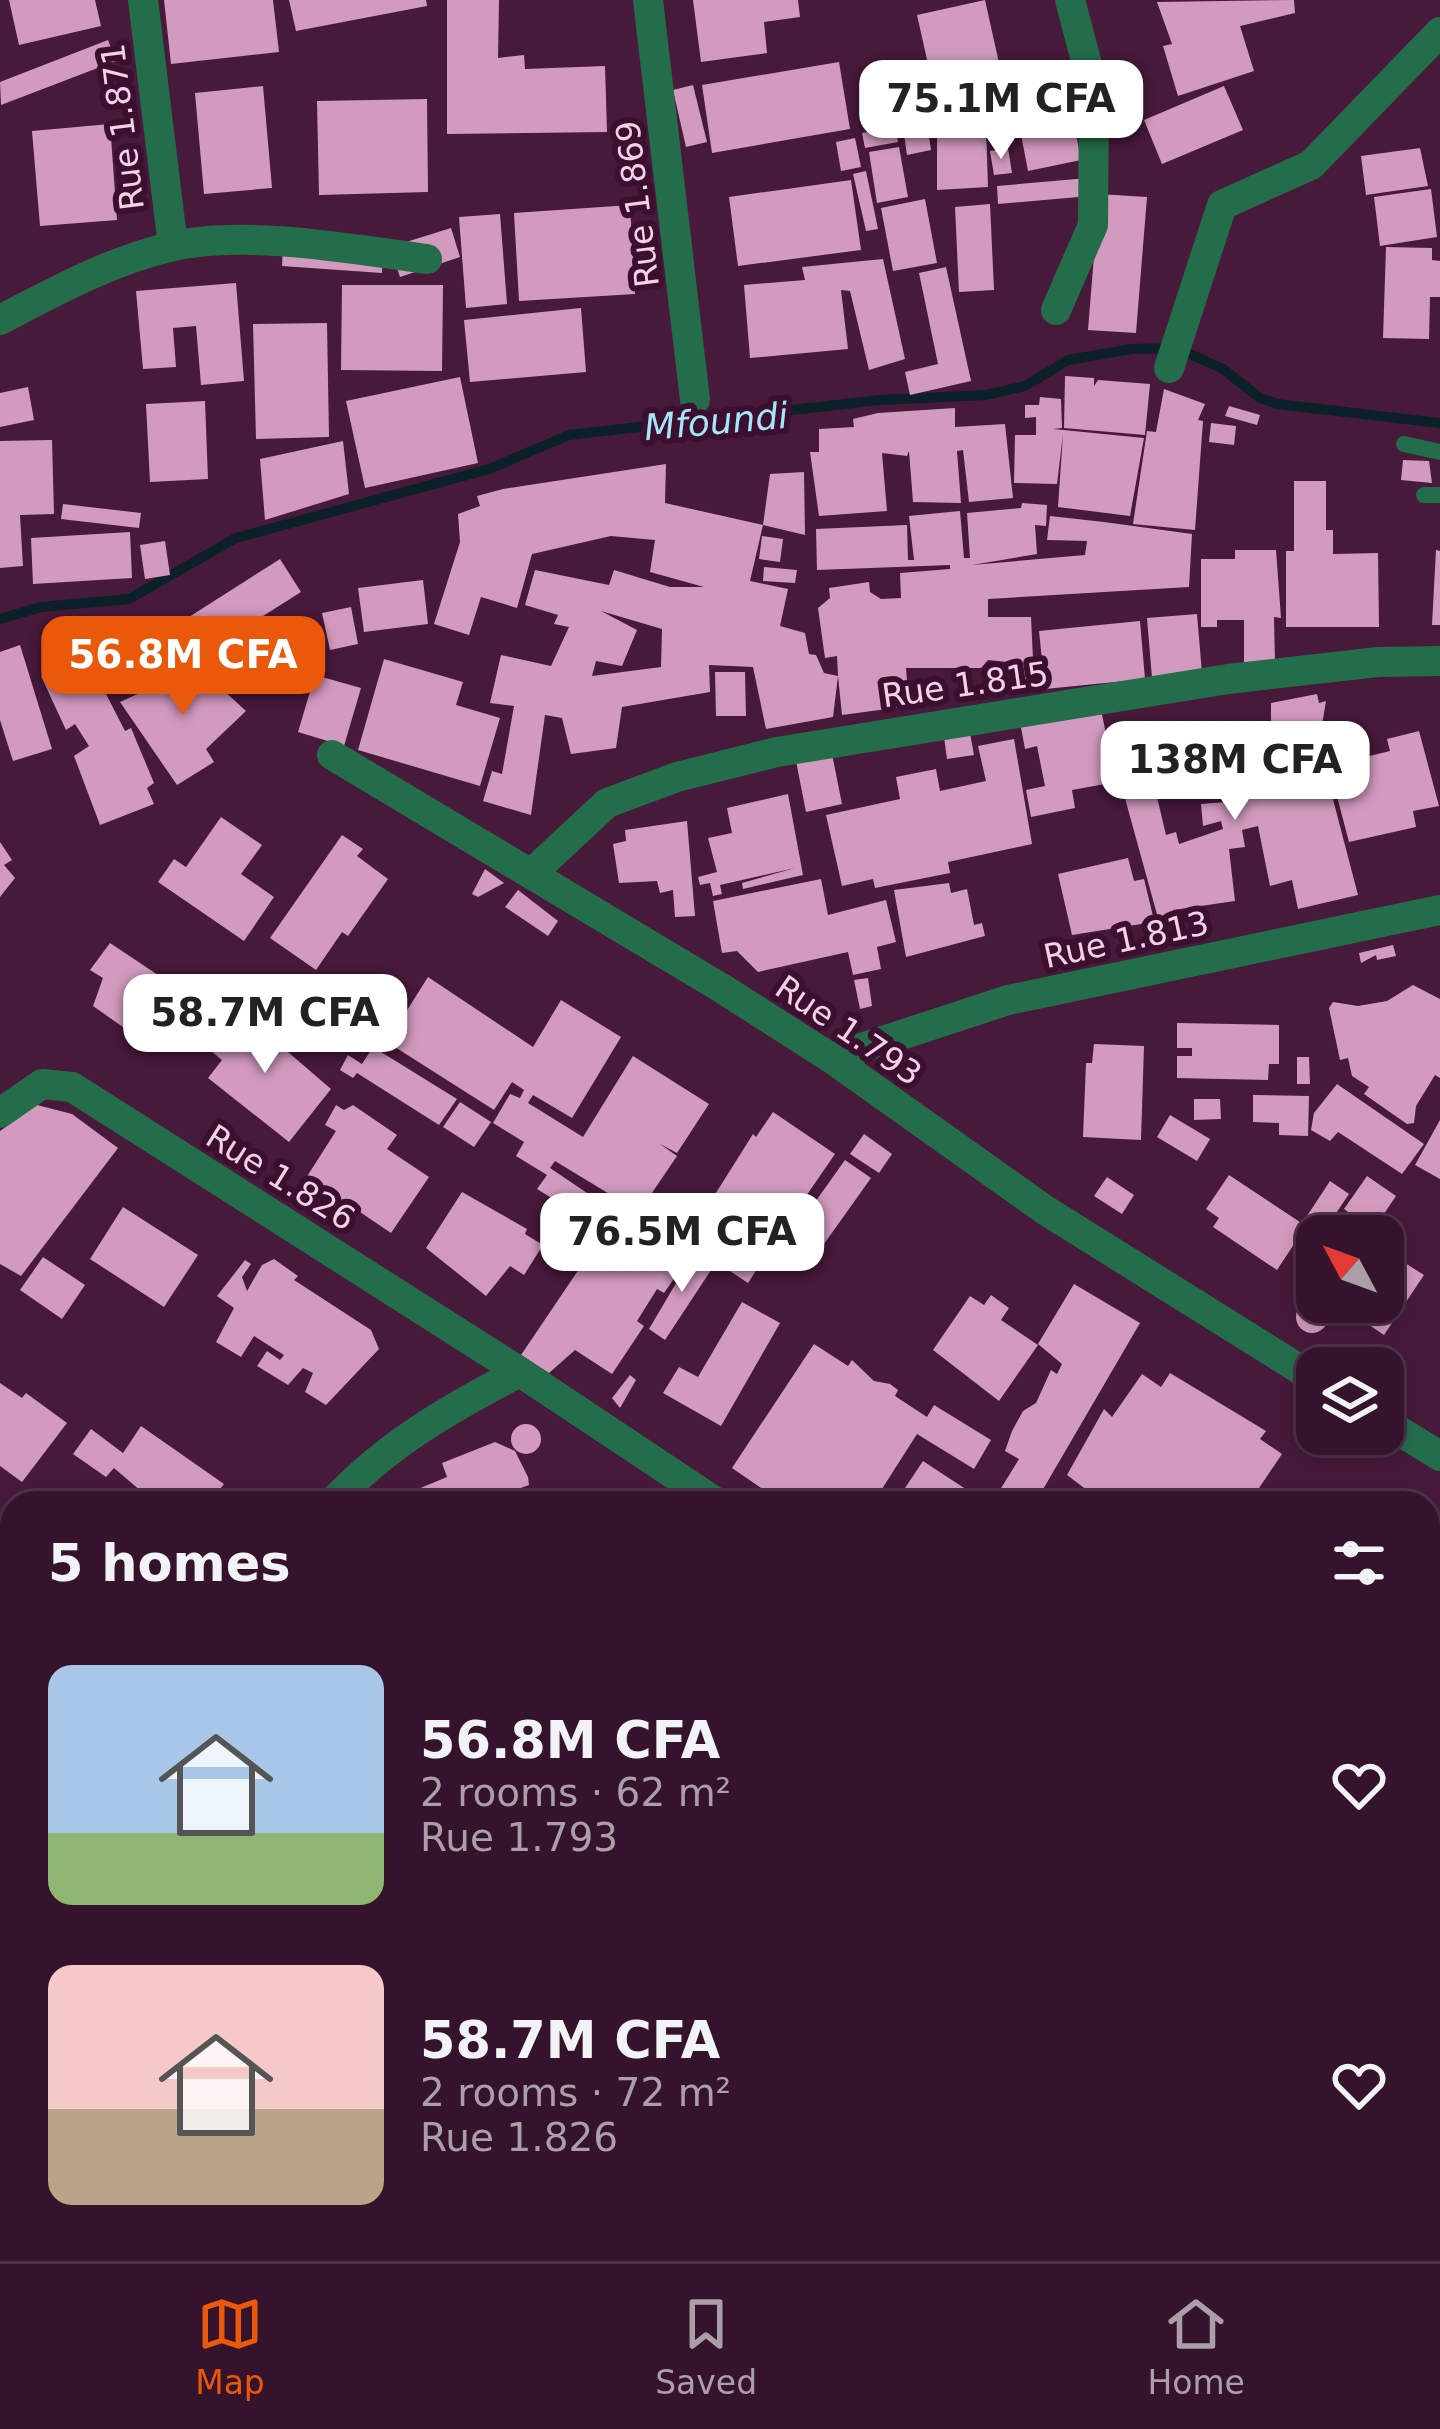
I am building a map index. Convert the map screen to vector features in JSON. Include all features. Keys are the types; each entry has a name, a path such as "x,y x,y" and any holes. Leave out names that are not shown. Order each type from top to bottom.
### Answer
{"street":[{"name":"Rue 1.871","path":"143,0 173,246"},
{"name":"Rue 1.869","path":"647,0 695,400"},
{"path":"1056,310 1093,225 1094,91 1070,0"},
{"path":"1168,368 1222,205 1311,165 1440,32"},
{"path":"0,320 103,270 173,246 299,241 427,260"},
{"name":"Rue 1.815","path":"533,872 607,803 677,776 777,752 1228,679 1378,662 1440,661"},
{"name":"Rue 1.793","path":"332,755 533,872 831,1058 1045,1210 1296,1367"},
{"name":"Rue 1.813","path":"831,1058 1008,1000 1440,910"},
{"name":"Rue 1.826","path":"0,1113 42,1084 72,1087 699,1491"},
{"path":"343,1491 362,1470 432,1418 520,1372"},
{"path":"1404,1434 1440,1456"}],"lane":[{"path":"1404,444 1440,452"}],"building":[{"path":"9,0 95,0 101,26 19,45"},
{"path":"164,0 273,0 279,52 171,64"},
{"path":"289,0 426,0 427,6 296,31"},
{"path":"447,0 499,0 498,58 524,55 525,69 605,66 607,132 447,134"},
{"path":"693,0 798,0 800,17 764,22 767,53 701,62"},
{"path":"985,0 999,63 946,75 953,106 919,113 911,77 930,73 917,15"},
{"path":"1294,0 1295,13 1240,26 1254,71 1178,96 1163,46 1172,44 1157,2"},
{"path":"108,40 116,61 1,105 0,82"},
{"path":"839,62 850,129 712,153 702,85"},
{"path":"693,85 707,142 686,147 673,90"},
{"path":"263,86 272,188 204,194 195,93"},
{"path":"1224,86 1243,130 1162,164 1144,120"},
{"path":"1068,92 1081,160 1028,171 1015,103"},
{"path":"427,99 428,192 319,195 317,101"},
{"path":"937,120 972,120 986,127 988,187 937,190"},
{"path":"927,123 931,150 907,155 903,127"},
{"path":"110,124 117,220 40,226 32,131"},
{"path":"895,127 898,142 865,148 862,133"},
{"path":"855,138 861,167 841,171 836,142"},
{"path":"899,147 908,197 877,203 869,152"},
{"path":"1008,148 1012,173 994,175 990,151"},
{"path":"1420,148 1428,186 1366,195 1361,156"},
{"path":"866,171 878,229 866,231 853,174"},
{"path":"1088,178 1090,196 998,204 997,186"},
{"path":"851,180 861,250 738,266 729,197"},
{"path":"1431,189 1437,237 1380,246 1374,197"},
{"path":"1099,194 1147,197 1136,333 1088,330"},
{"path":"925,199 937,263 893,271 881,208"},
{"path":"990,204 994,290 959,292 955,207"},
{"path":"630,205 635,294 519,301 514,213"},
{"path":"500,214 507,304 466,308 459,217"},
{"path":"451,228 460,257 400,277 390,247"},
{"path":"283,246 383,253 382,273 282,266"},
{"path":"1386,247 1432,248 1432,260 1440,261 1440,297 1430,297 1429,339 1383,338"},
{"path":"883,259 905,359 869,370 850,291 841,290 848,349 750,358 744,285 805,280 802,267"},
{"path":"946,267 971,381 910,395 905,372 938,364 919,273"},
{"path":"236,283 244,381 201,385 196,326 173,328 176,367 143,369 136,291"},
{"path":"342,285 443,285 442,371 341,370"},
{"path":"581,308 586,372 470,382 464,320"},
{"path":"327,323 329,437 256,439 253,324"},
{"path":"1065,376 1094,378 1094,386 1098,380 1150,384 1145,435 1064,428"},
{"path":"460,377 478,463 365,488 346,401"},
{"path":"28,387 34,420 0,427 0,393"},
{"path":"1164,389 1205,404 1198,420 1203,421 1195,530 1133,524 1147,431 1156,432"},
{"path":"1040,397 1061,399 1062,428 1053,429 1144,438 1130,516 1058,507 1063,434 1057,484 1014,483 1015,435 1036,435 1036,417 1025,418 1025,405 1039,405"},
{"path":"205,401 208,479 150,482 146,404"},
{"path":"1229,406 1260,415 1257,425 1225,416"},
{"path":"955,408 955,427 1005,424 1013,498 969,502 963,450 957,451 961,503 913,502 909,451 907,456 882,453 887,511 819,516 810,452 819,452 819,429 854,427 853,419 878,413"},
{"path":"1211,423 1236,426 1234,445 1209,442"},
{"path":"52,440 54,514 20,515 23,566 0,568 0,441"},
{"path":"343,441 349,494 265,520 260,459"},
{"path":"1403,460 1429,461 1432,483 1401,480"},
{"path":"666,464 665,503 763,525 750,581 788,589 780,626 805,633 809,654 816,655 824,673 838,676 833,717 766,729 753,667 709,665 710,692 622,707 616,748 571,754 562,718 545,715 531,815 483,801 492,771 502,774 514,706 490,703 501,655 551,666 569,627 554,624 558,615 525,605 535,570 609,585 614,570 670,587 704,587 650,572 655,540 611,536 532,554 517,608 481,597 469,635 434,624 460,542 458,514 480,506 477,496","holes":["601,611 662,629 661,667 592,676 596,661 622,666 637,630"]},
{"path":"804,472 805,535 763,525 770,474"},
{"path":"1294,481 1326,481 1326,530 1333,530 1333,554 1378,553 1379,627 1286,627 1286,551 1294,551"},
{"path":"1022,503 1047,505 1046,526 1035,525 1037,554 972,565 1085,555 1087,541 1047,540 1050,516 1192,534 1189,587 988,599 988,617 1031,617 1034,680 1015,682 1007,662 988,660 981,668 906,668 909,706 842,715 837,656 825,658 818,608 830,598 829,588 869,582 870,592 881,599 901,598 900,573 950,569 950,565 817,570 816,529 907,525 908,560 914,560 909,516 960,511 964,558 970,558 967,513 1021,508"},
{"path":"63,504 141,513 139,528 61,519"},
{"path":"130,532 132,578 33,584 31,538"},
{"path":"762,536 783,539 780,562 759,559"},
{"path":"165,541 170,575 145,579 140,545"},
{"path":"1235,550 1276,550 1281,618 1274,617 1275,665 1244,666 1244,620 1217,620 1217,627 1201,627 1201,559 1235,559"},
{"path":"1436,550 1440,551 1440,625 1432,625"},
{"path":"280,559 301,592 209,650 189,617"},
{"path":"764,567 797,570 795,583 763,581"},
{"path":"423,580 428,624 364,632 358,588"},
{"path":"351,607 358,644 330,650 322,613"},
{"path":"1197,614 1202,673 1152,678 1147,618"},
{"path":"1140,621 1145,679 1045,689 1039,631"},
{"path":"284,623 315,658 274,694 243,659"},
{"path":"20,645 52,749 13,761 0,720 0,652"},
{"path":"184,654 246,711 206,749 214,762 177,785 120,702 155,686"},
{"path":"87,657 125,731 131,728 154,783 147,788 154,804 100,825 74,756 89,746 75,724 66,730 41,676"},
{"path":"384,659 463,682 456,705 500,718 480,786 358,750"},
{"path":"715,672 745,672 746,716 716,716"},
{"path":"315,675 361,688 344,746 298,732"},
{"path":"1317,694 1319,703 1326,701 1322,725 1277,733 1271,728 1271,703"},
{"path":"1100,705 1116,782 1072,790 1075,808 1031,817 1026,790 1045,786 1037,746 1025,749 1020,722"},
{"path":"1204,731 1215,786 1157,797 1166,835 1176,832 1179,844 1223,829 1221,821 1203,826 1201,804 1237,801 1235,791 1260,783 1254,756 1318,742 1358,895 1298,909 1292,880 1270,886 1258,826 1242,830 1245,847 1229,849 1235,901 1173,910 1175,915 1158,918 1126,802 1116,740"},
{"path":"1419,731 1439,806 1413,811 1416,827 1349,842 1329,766 1390,751 1387,739"},
{"path":"970,733 974,755 947,759 944,737"},
{"path":"1014,739 1032,844 948,862 950,873 875,888 873,879 842,886 826,815 900,799 896,777 936,769 940,791 986,781 978,746"},
{"path":"832,754 842,804 806,812 796,761"},
{"path":"788,794 803,875 743,889 742,883 795,868 720,885 722,894 713,896 710,883 700,885 698,877 717,872 708,838 732,833 727,808"},
{"path":"221,817 262,845 241,874 274,897 244,941 158,882 174,859 186,867"},
{"path":"687,821 695,916 675,917 673,890 660,893 657,881 619,883 613,844 626,841 625,830"},
{"path":"342,835 363,849 357,856 388,879 348,936 342,932 316,970 270,938"},
{"path":"0,842 12,860 4,865 15,878 0,897"},
{"path":"1128,858 1134,881 1144,879 1153,916 1141,924 1072,935 1058,874"},
{"path":"485,869 504,883 478,897 472,894"},
{"path":"821,879 828,915 886,900 896,942 877,947 881,969 853,975 848,952 758,972 737,951 722,953 713,901"},
{"path":"949,883 951,893 967,889 974,925 982,923 985,936 906,957 894,890"},
{"path":"518,890 558,921 548,936 505,907"},
{"path":"110,943 194,999 183,1015 193,1022 176,1045 166,1038 157,1051 93,1006 103,978 90,970"},
{"path":"1393,945 1396,956 1377,960 1376,955 1361,963 1359,953"},
{"path":"428,977 533,1047 561,1000 621,1037 572,1118 533,1095 528,1103 583,1137 633,1056 709,1104 677,1153 660,1144 677,1156 639,1212 555,1161 550,1168 590,1195 561,1238 543,1225 558,1202 537,1189 547,1175 516,1156 524,1142 493,1123 510,1094 520,1098 524,1090 512,1082 494,1110 387,1042"},
{"path":"868,978 872,1006 860,1009 854,980"},
{"path":"1413,985 1440,999 1440,1078 1435,1075 1416,1106 1414,1123 1407,1124 1364,1094 1369,1087 1352,1076 1348,1058 1340,1060 1329,1008 1333,1002 1358,1006 1387,1001"},
{"path":"237,1008 331,1089 289,1142 208,1078 222,1060 206,1047"},
{"path":"1177,1023 1279,1025 1279,1064 1269,1064 1268,1080 1177,1078 1177,1056 1192,1056 1192,1048 1177,1048"},
{"path":"1094,1044 1144,1046 1141,1140 1083,1137 1086,1063 1092,1063"},
{"path":"373,1047 457,1099 439,1125 357,1073 353,1078 340,1070 348,1055 362,1064"},
{"path":"1297,1057 1309,1057 1310,1084 1297,1084"},
{"path":"1337,1084 1424,1144 1402,1174 1338,1132 1330,1141 1311,1130 1314,1113"},
{"path":"1253,1095 1309,1096 1308,1136 1279,1135 1279,1123 1253,1122"},
{"path":"1194,1099 1220,1099 1221,1119 1194,1120"},
{"path":"460,1102 491,1122 474,1147 443,1127"},
{"path":"37,1105 72,1114 118,1148 21,1276 0,1264 0,1131"},
{"path":"336,1105 344,1110 353,1105 397,1135 387,1149 429,1177 391,1233 360,1212 356,1218 306,1178 336,1131 325,1125"},
{"path":"773,1112 835,1154 771,1247 709,1204 753,1134 756,1137"},
{"path":"1170,1115 1210,1139 1197,1161 1157,1137"},
{"path":"1440,1120 1440,1179 1415,1165"},
{"path":"864,1134 892,1154 879,1173 850,1154"},
{"path":"845,1160 871,1178 819,1251 793,1233"},
{"path":"1229,1175 1296,1219 1296,1241 1277,1270 1213,1227 1219,1218 1206,1209"},
{"path":"1367,1176 1396,1196 1383,1215 1352,1215 1344,1209"},
{"path":"1107,1177 1134,1195 1122,1214 1094,1196"},
{"path":"1330,1181 1349,1194 1335,1215 1308,1215"},
{"path":"462,1192 527,1229 525,1234 543,1245 524,1275 510,1266 486,1296 426,1248"},
{"path":"123,1207 198,1255 164,1307 90,1259"},
{"path":"703,1215 765,1257 748,1283 685,1241"},
{"path":"602,1235 653,1267 660,1256 680,1270 664,1293 657,1289 637,1321 644,1326 612,1374 575,1350 549,1373 521,1355"},
{"path":"695,1251 715,1264 665,1340 649,1329"},
{"path":"43,1257 85,1285 62,1319 20,1290"},
{"path":"274,1259 298,1276 294,1280 371,1330 379,1349 326,1405 305,1392 313,1373 303,1368 288,1385 257,1366 267,1351 280,1360 284,1355 254,1336 241,1357 216,1342 234,1308 217,1296 245,1260 251,1264 242,1277 247,1291 262,1265"},
{"path":"1404,1262 1424,1275 1404,1305"},
{"path":"1074,1284 1140,1323 1042,1491 999,1491 1019,1459 1005,1451 1012,1431 1023,1411 1036,1403 1051,1370 1057,1374 1062,1364 1038,1344"},
{"path":"991,1295 1009,1308 1001,1320 1038,1345 999,1401 933,1350 970,1296 984,1305"},
{"path":"742,1302 780,1323 721,1426 663,1393 679,1367 698,1377"},
{"path":"1297,1323 1327,1323 1318,1332"},
{"path":"1366,1323 1392,1323 1384,1335"},
{"path":"814,1344 848,1366 852,1360 874,1381 890,1384 898,1390 895,1396 927,1417 934,1405 991,1440 974,1469 917,1434 881,1491 766,1491 732,1468"},
{"path":"1170,1373 1266,1431 1260,1439 1282,1454 1257,1491 1088,1491 1067,1475 1104,1409 1112,1417 1142,1374 1161,1387"},
{"path":"630,1375 636,1380 620,1408 612,1398"},
{"path":"0,1383 22,1398 26,1393 67,1423 22,1482 0,1466"},
{"path":"526,1424 541,1439 526,1454 511,1439"},
{"path":"141,1426 224,1484 219,1491 141,1491 114,1468 106,1477 73,1454 91,1429 123,1453"},
{"path":"495,1442 515,1451 529,1485 515,1491 413,1491 447,1477 442,1463"},
{"path":"923,1461 969,1491 903,1491"}],"waterway":[{"name":"Mfoundi","path":"0,619 41,607 129,599 236,538 489,469 569,435 880,400 986,395 1025,386 1068,360 1132,349 1177,348 1223,369 1260,398 1277,404 1440,423"}]}
